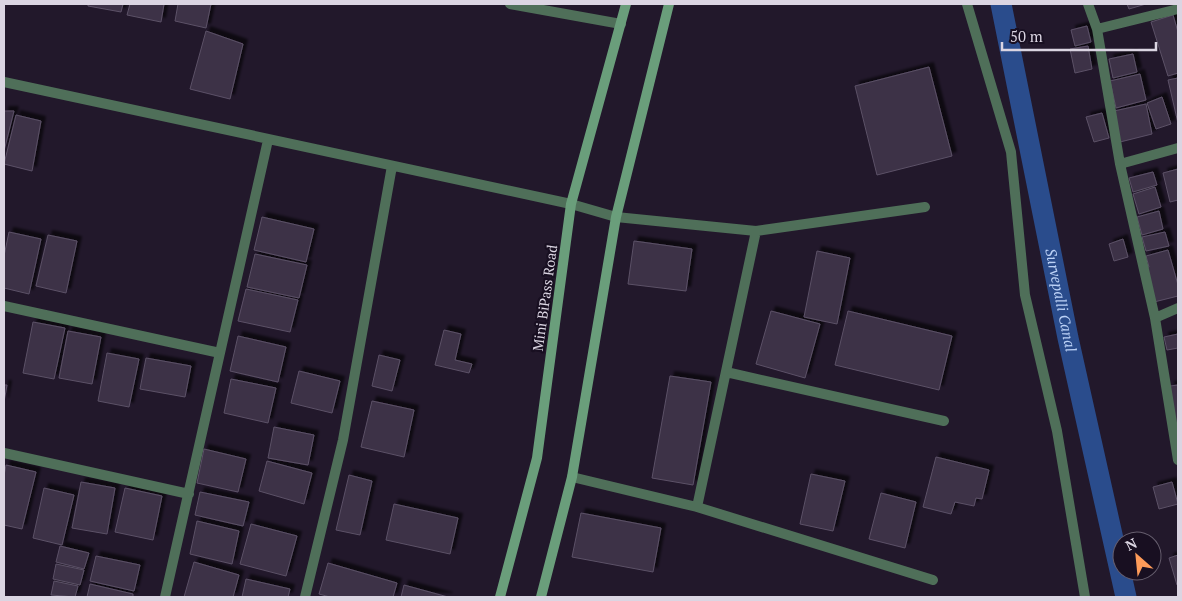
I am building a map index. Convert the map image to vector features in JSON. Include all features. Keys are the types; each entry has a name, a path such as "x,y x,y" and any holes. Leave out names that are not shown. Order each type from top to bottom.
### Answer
{"main road":[{"name":"Mini BiPass Road","path":"500,597 537,458 572,204 626,4"},
{"path":"541,597 572,477 616,217 669,4"}],"street":[{"path":"510,4 621,24"},
{"path":"967,4 1011,152 1025,294 1057,431 1085,597"},
{"path":"1088,4 1096,29 1120,164 1155,318 1178,460"},
{"path":"1096,29 1178,9"},
{"path":"4,82 572,204 616,217 756,231 926,207"},
{"path":"165,597 268,140"},
{"path":"1120,164 1178,148"},
{"path":"305,597 342,440 392,166"},
{"path":"697,507 756,231"},
{"path":"4,306 220,353"},
{"path":"1155,318 1178,308"},
{"path":"726,372 944,422"},
{"path":"4,453 189,494"},
{"path":"572,477 697,507 933,580"}],"building":[{"path":"88,4 123,4 121,12 88,6"},
{"path":"130,4 164,4 161,22 127,15"},
{"path":"178,4 211,4 206,28 175,21"},
{"path":"1127,4 1146,4 1129,9"},
{"path":"1173,15 1178,32 1178,73 1168,76 1151,22"},
{"path":"1087,26 1091,42 1075,46 1071,30"},
{"path":"206,31 243,44 230,99 190,89"},
{"path":"1088,46 1092,69 1075,73 1070,49"},
{"path":"1133,54 1137,72 1113,78 1109,59"},
{"path":"929,67 952,156 877,175 855,86"},
{"path":"1140,74 1146,100 1116,108 1110,81"},
{"path":"1178,78 1178,123 1168,80"},
{"path":"1162,97 1171,124 1156,129 1147,103"},
{"path":"1146,104 1152,134 1120,142 1114,111"},
{"path":"4,111 14,111 4,151"},
{"path":"1102,113 1109,138 1094,142 1086,117"},
{"path":"16,115 41,121 32,171 4,164"},
{"path":"1178,169 1178,200 1170,202 1163,173"},
{"path":"1153,172 1157,185 1133,192 1129,178"},
{"path":"1155,187 1161,207 1139,214 1133,194"},
{"path":"1159,211 1163,229 1142,235 1137,217"},
{"path":"262,217 314,229 306,262 254,250"},
{"path":"9,232 41,239 29,294 4,288 4,256"},
{"path":"1165,232 1169,246 1146,251 1142,237"},
{"path":"48,235 77,241 66,293 36,286"},
{"path":"1123,239 1128,257 1114,261 1109,244"},
{"path":"634,241 692,249 686,291 628,284"},
{"path":"1168,250 1178,285 1178,296 1154,302 1145,268 1149,267 1146,256"},
{"path":"817,251 850,258 837,324 804,317"},
{"path":"255,254 307,265 299,298 247,287"},
{"path":"246,289 298,300 290,332 238,321"},
{"path":"771,311 820,324 805,378 756,364"},
{"path":"848,311 952,336 939,390 835,365"},
{"path":"33,322 65,328 54,379 23,373"},
{"path":"444,330 461,334 455,360 472,364 469,373 435,365"},
{"path":"68,331 101,337 92,384 59,378"},
{"path":"1178,334 1178,348 1167,350 1164,337"},
{"path":"238,336 286,347 278,382 230,371"},
{"path":"107,353 139,359 129,407 98,401"},
{"path":"379,355 400,360 392,391 372,386"},
{"path":"146,358 191,366 185,397 140,389"},
{"path":"299,371 340,381 332,413 291,403"},
{"path":"670,376 711,382 693,485 652,478"},
{"path":"231,379 276,388 268,423 224,413"},
{"path":"4,385 7,385 4,402"},
{"path":"1178,385 1178,427 1176,427 1170,386"},
{"path":"372,401 414,410 404,457 361,447"},
{"path":"274,427 314,435 308,465 268,458"},
{"path":"204,449 246,459 238,492 197,483"},
{"path":"936,457 989,470 982,499 976,498 974,506 955,502 951,514 923,507"},
{"path":"267,461 312,473 304,504 259,491"},
{"path":"6,465 36,472 22,529 4,525 4,476"},
{"path":"811,474 845,481 833,531 800,524"},
{"path":"349,475 372,481 360,535 336,530"},
{"path":"81,482 115,488 107,534 72,528"},
{"path":"1172,482 1178,504 1159,509 1153,487"},
{"path":"44,488 74,495 62,545 33,538"},
{"path":"125,488 162,496 153,540 115,532"},
{"path":"200,492 249,502 243,526 195,515"},
{"path":"881,493 916,502 905,548 869,539"},
{"path":"394,504 458,518 450,554 386,540"},
{"path":"581,513 661,528 653,572 572,557"},
{"path":"197,521 239,531 232,564 190,554"},
{"path":"251,524 297,536 286,576 240,564"},
{"path":"60,546 89,553 84,569 56,562"},
{"path":"1178,555 1178,585 1177,585 1169,558"},
{"path":"96,556 140,565 134,591 90,581"},
{"path":"194,562 239,575 233,597 184,597"},
{"path":"328,563 397,583 393,597 330,597 319,594"},
{"path":"56,564 84,570 80,585 53,579"},
{"path":"246,579 290,589 288,597 242,597"},
{"path":"54,581 78,586 75,597 51,595"},
{"path":"90,584 133,594 133,597 87,597"},
{"path":"404,585 448,597 401,597"}],"waterway":[{"name":"Survepalli Canal","path":"1001,4 1068,338 1126,597"}]}
